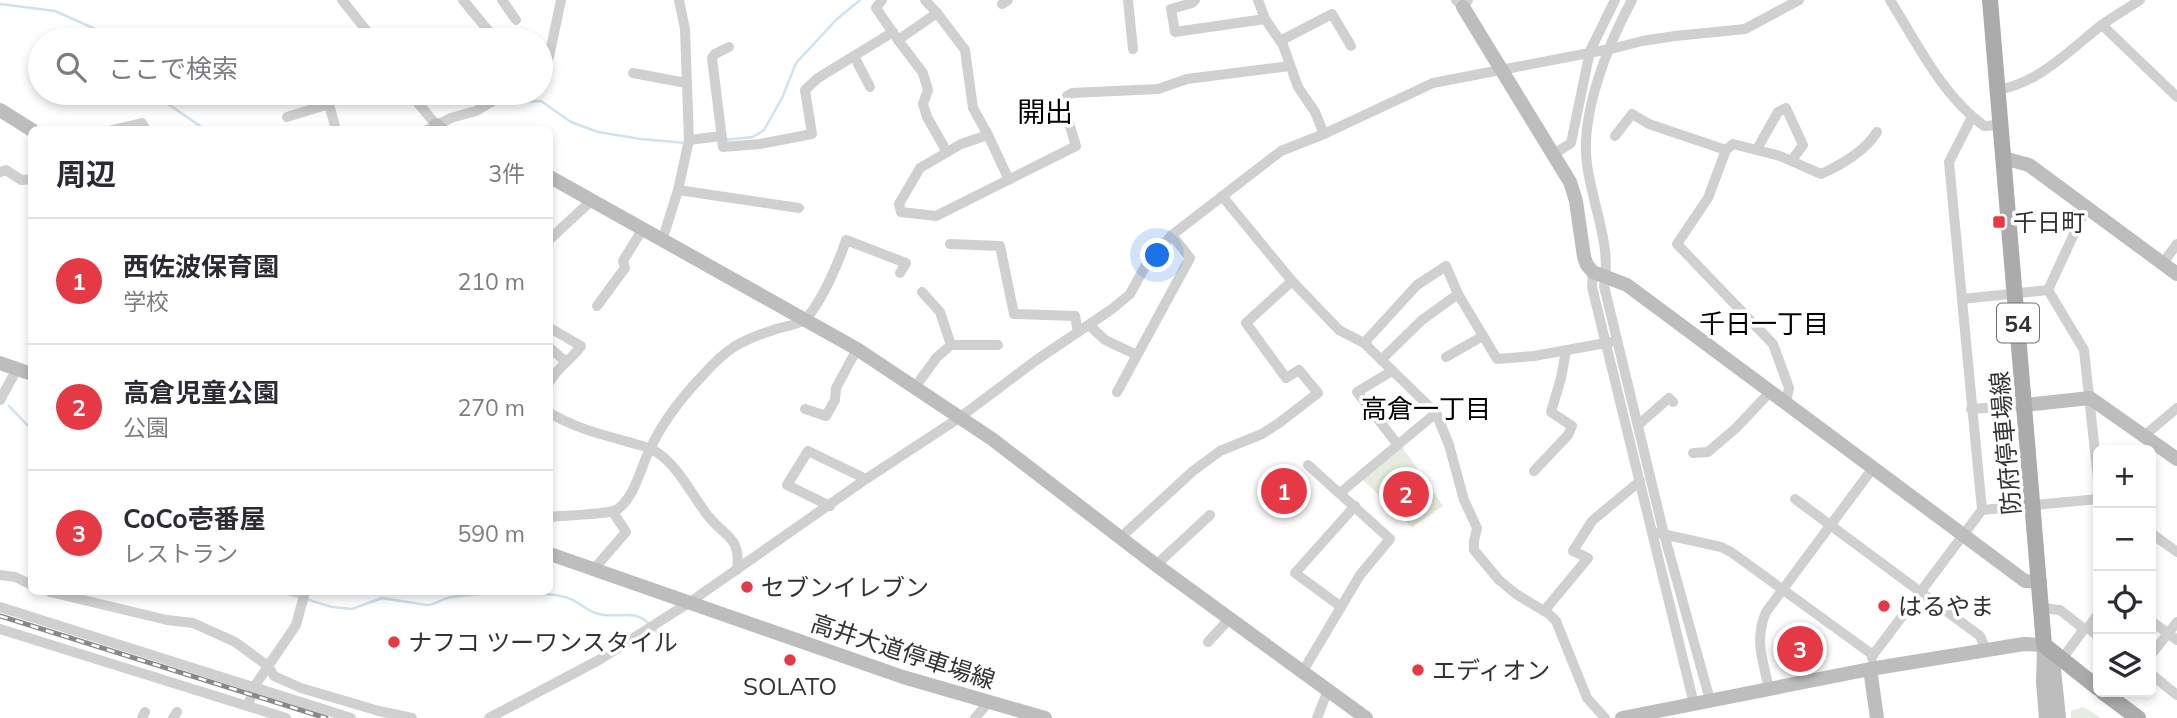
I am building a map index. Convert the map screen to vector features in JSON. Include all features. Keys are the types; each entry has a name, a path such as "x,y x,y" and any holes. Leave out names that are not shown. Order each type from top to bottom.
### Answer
{"main road":[{"name":"防府停車場線","path":"1990,0 2044,645"},
{"path":"2044,645 2093,684"},
{"path":"2116,697 2137,718"}],"street":[{"path":"342,0 364,28"},
{"path":"463,0 486,28"},
{"path":"502,0 515,13"},
{"path":"553,38 561,0"},
{"path":"662,241 678,190 689,139 685,29 679,0"},
{"path":"882,0 876,8 923,73 928,90 923,104 927,117 947,152"},
{"path":"925,0 965,50 973,108 1009,180"},
{"path":"1128,0 1133,49"},
{"path":"1195,0 1171,9 1175,32 1265,19"},
{"path":"1258,0 1265,19 1280,41 1298,87 1315,112 1324,134"},
{"path":"1554,154 1571,143 1590,51 1615,0"},
{"path":"1632,0 1607,48 1586,142 1587,163 1607,263 1592,287 1638,425 1664,534 1710,700"},
{"path":"489,718 599,660 690,602 866,479 959,418 1130,294 1147,263 1172,235 1282,151 1324,134 1419,88 1590,51 1675,36 1745,29 1798,0"},
{"path":"1890,0 1923,57 1972,117 1984,126 2000,125"},
{"path":"1997,90 2009,88 2049,67 2102,24 2140,0"},
{"path":"1462,2 1570,182 1576,201 1584,257 1599,274 1627,285 2025,581 2040,582"},
{"path":"729,47 712,58 723,147 760,144 812,134 805,90 818,78 854,56 937,13"},
{"path":"1280,41 1332,14 1351,46"},
{"path":"2102,24 2177,97"},
{"path":"854,56 870,87"},
{"path":"988,135 961,144 920,168 898,204 901,212 936,216 1076,146 1065,110 1067,96 1072,93 1158,89 1186,79 1290,66"},
{"path":"633,73 686,83"},
{"path":"287,117 326,105"},
{"path":"329,105 335,126"},
{"path":"419,105 434,126"},
{"path":"438,126 451,118 486,105"},
{"path":"1757,149 1779,112 1786,108 1803,145 1792,160"},
{"path":"0,110 28,128"},
{"path":"1615,136 1632,114 1649,124 1726,150"},
{"path":"1877,718 1871,662 1982,510 1949,162 1972,117"},
{"path":"1786,402 1789,388 1773,344 1677,244 1708,198 1726,150 1733,144 1792,160 1821,174 1858,152 1877,132"},
{"path":"689,139 721,136"},
{"path":"2003,158 2029,165 2177,274"},
{"path":"0,172 6,170 21,180 28,180"},
{"path":"553,179 857,349 915,387 992,439 1156,565 1366,718"},
{"path":"678,190 799,208"},
{"path":"1222,195 1292,281 1339,330 1364,343 1436,413 1449,444 1464,500 1477,528 1474,550 1499,580 1556,621 1587,698 1605,718"},
{"path":"553,236 591,201"},
{"path":"2048,290 2087,206"},
{"path":"597,306 625,268 624,261 642,230"},
{"path":"1117,392 1190,258 1172,235"},
{"path":"553,517 613,512 621,507 629,497 650,449 671,413 702,376 740,341 804,320 822,295 839,262 846,240 906,262 901,273"},
{"path":"950,244 1000,246 1014,314 1075,316 1077,332"},
{"path":"2163,263 2177,244"},
{"path":"1364,343 1417,285 1446,266 1458,294 1497,359 1534,356 1611,342"},
{"path":"1120,538 1193,471 1220,451 1262,434 1318,393 1300,370 1286,378 1246,323 1292,281"},
{"path":"1962,299 2048,290"},
{"path":"2048,290 2084,350 2095,445"},
{"path":"922,292 940,312 951,345"},
{"path":"1381,360 1422,320 1458,294"},
{"path":"1089,325 1105,340 1137,355"},
{"path":"553,330 581,346 553,377"},
{"path":"1446,357 1483,336"},
{"path":"1611,342 1652,532 1684,709"},
{"path":"915,387 937,357 951,345 998,345"},
{"path":"805,409 826,416 835,400 836,388 857,349"},
{"path":"553,351 565,361"},
{"path":"1534,471 1568,435 1572,426 1551,412 1566,351"},
{"path":"0,363 24,371 0,400"},
{"path":"1392,371 1357,392 1398,445"},
{"path":"1693,453 1709,452 1771,391"},
{"path":"1638,425 1668,398 1674,402"},
{"path":"1971,409 2090,398 2177,459"},
{"path":"2145,435 2177,408"},
{"path":"1340,493 1436,413"},
{"path":"553,415 578,428 650,449 665,458 709,516 735,542 739,556 737,570"},
{"path":"830,506 787,485 808,451 866,479"},
{"path":"1303,671 1360,575 1390,539 1308,465"},
{"path":"1769,689 1758,641 1766,612 1873,468"},
{"path":"1544,611 1588,558 1573,551 1592,521 1640,481"},
{"path":"1795,499 1980,636 1986,649"},
{"path":"1982,510 2093,499"},
{"path":"1340,606 1295,573 1355,506"},
{"path":"594,569 626,532 613,512"},
{"path":"1156,565 1210,515"},
{"path":"1652,532 1721,547 1744,560 1871,662"},
{"path":"2156,537 2177,552"},
{"name":"高井大道停車場線","path":"553,555 903,677 1045,718"},
{"path":"0,575 15,577 28,583"},
{"path":"60,595 88,599 167,620 192,623 235,642 268,666 274,676 301,688 412,718"},
{"path":"248,706 254,687 296,625 303,596"},
{"path":"0,607 351,718"},
{"path":"2042,608 2060,610 2095,634"},
{"path":"1208,642 1230,618"},
{"path":"2062,659 2093,620"},
{"path":"2156,649 2177,622"},
{"path":"2156,625 2177,640"},
{"path":"0,629 286,718"},
{"path":"1622,718 1684,709 1710,700 1769,689 1871,662 2024,644 2044,645"},
{"path":"2044,645 2046,718"},
{"path":"2044,645 2054,670 2059,718"},
{"path":"2156,678 2177,695"},
{"path":"1317,718 1328,690"},
{"path":"975,718 988,703"}],"shaded area":[{"path":"1400,444 1443,506 1412,527 1359,476"},
{"path":"2083,707 2101,718 2071,718 2071,711"}],"waterway":[{"path":"724,140 753,137 764,130 782,98 796,63 836,20 860,0"},
{"path":"0,4 55,11 93,28"},
{"path":"169,105 200,126"},
{"path":"547,105 571,122 598,132 686,143"},
{"path":"9,406 28,426"},
{"path":"291,595 299,597"},
{"path":"306,599 332,607 352,609 382,598 427,605 464,595"},
{"path":"553,595 570,599 599,614 637,616 649,624"},
{"path":"654,629 664,639"}],"railway":[{"path":"0,616 326,718"}],"place":[{"name":"千日町","path":"1999,222"},
{"name":"西佐波保育園","path":"1284,491"},
{"name":"高倉児童公園","path":"1406,494"},
{"name":"セブンイレブン","path":"747,587"},
{"name":"はるやま","path":"1884,606"},
{"name":"ナフコ ツーワンスタイル","path":"394,642"},
{"name":"CoCo壱番屋","path":"1800,649"},
{"name":"SOLATO","path":"790,660"},
{"name":"エディオン","path":"1418,670"}],"district":[{"name":"開出","path":"1045,111"},
{"name":"千日一丁目","path":"1764,323"},
{"name":"高倉一丁目","path":"1426,408"}]}
